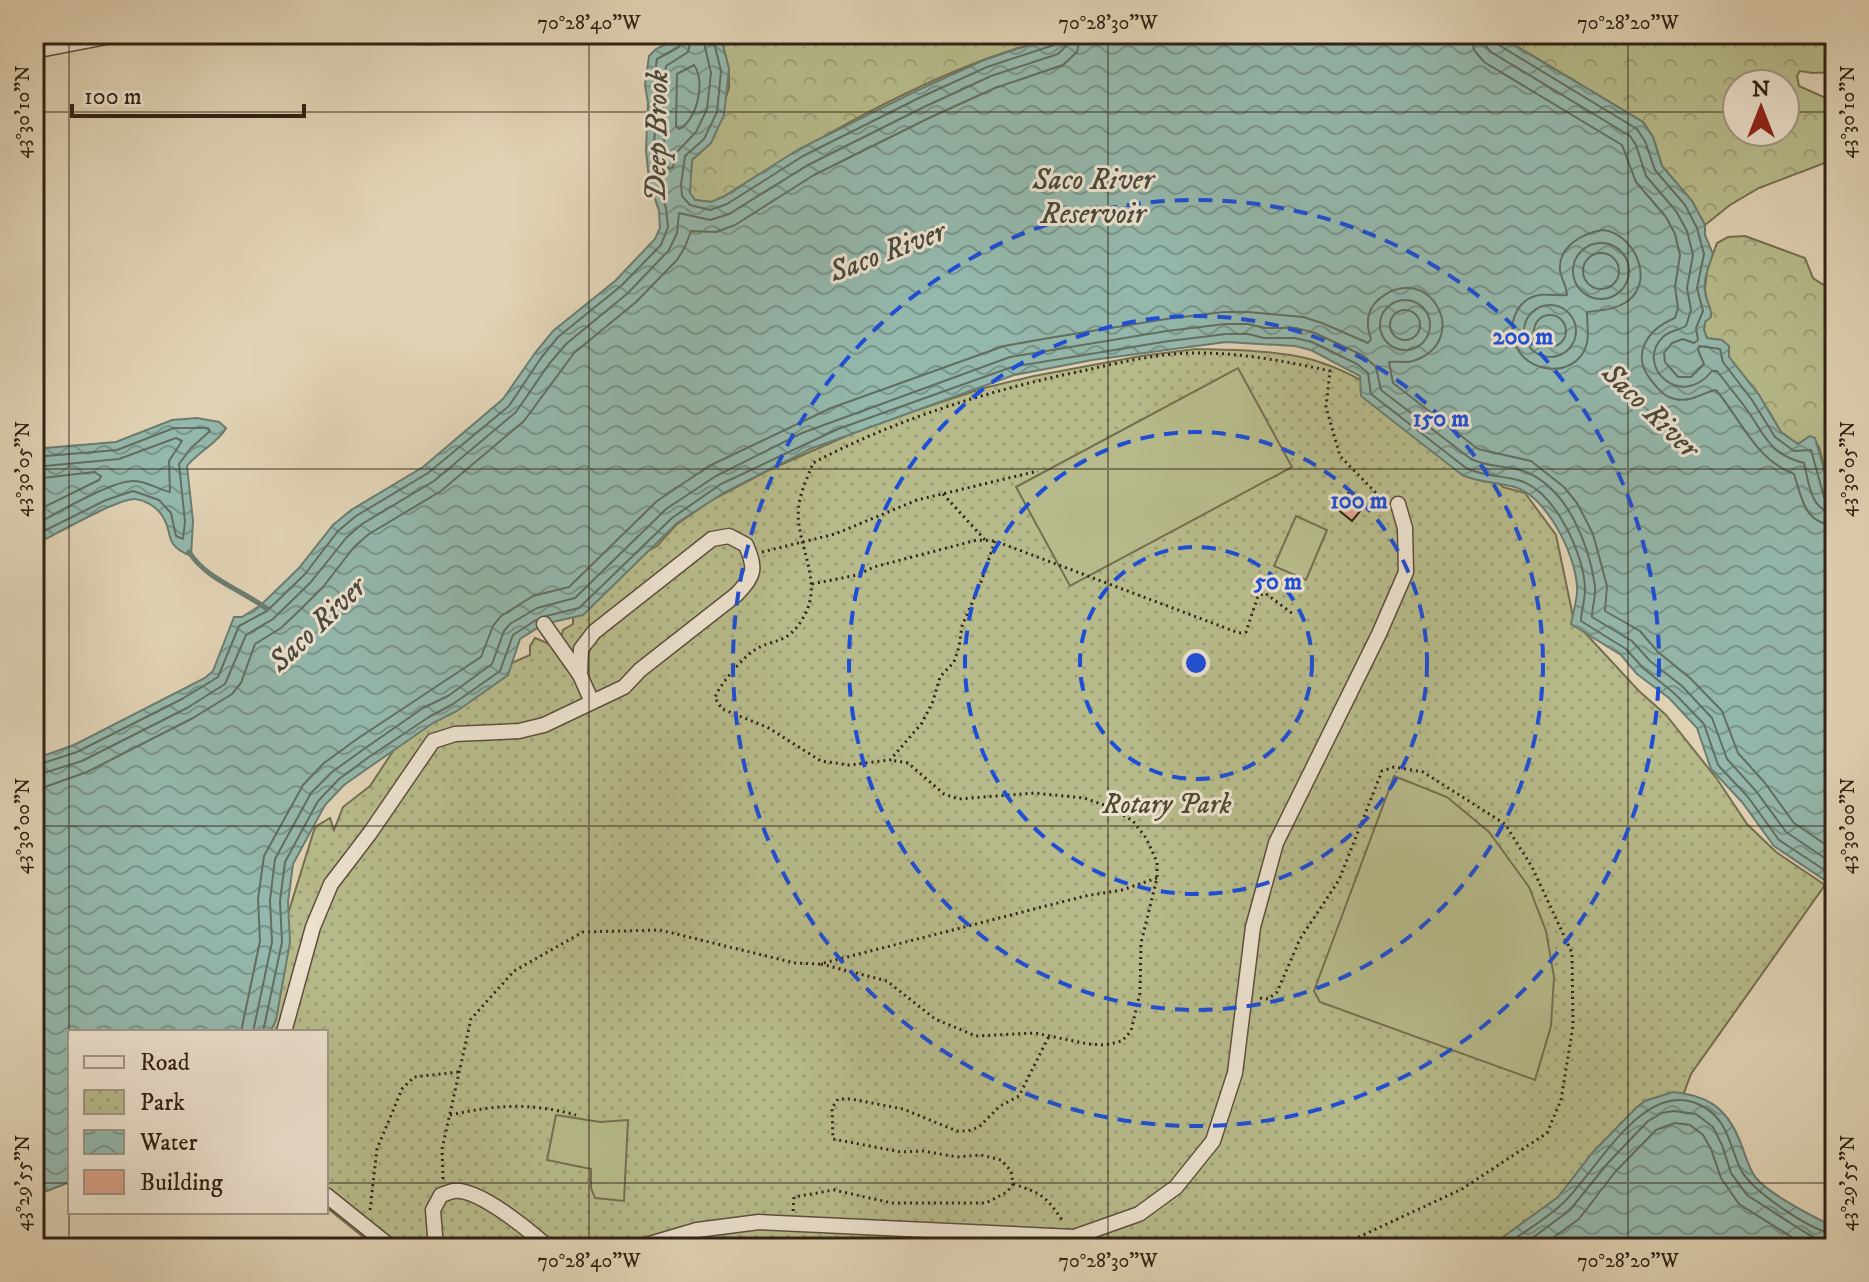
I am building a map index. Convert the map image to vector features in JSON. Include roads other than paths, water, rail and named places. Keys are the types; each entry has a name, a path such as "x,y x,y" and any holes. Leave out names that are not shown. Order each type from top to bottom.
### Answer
{"street":[{"path":"34,51 122,34"},
{"path":"334,34 416,37 516,34"},
{"path":"636,1248 697,1230 759,1222 1074,1237 1139,1214 1176,1187 1213,1141 1235,1073 1253,927 1276,843 1379,634 1406,572 1405,528 1398,504"},
{"path":"285,1030 313,927 331,884 433,741 455,734 519,731 544,725 624,687 640,670 750,581 754,565 746,545 729,536 712,539 594,632 581,649 580,675"},
{"path":"544,624 580,675 592,702"},
{"path":"436,1248 433,1210 441,1195 454,1191 467,1192 502,1211 549,1248"},
{"path":"328,1197 392,1248"}],"water":[{"name":"Saco River Reservoir","path":"675,34 720,34 729,69 724,115 711,143 692,160 690,193 695,200 711,202 799,149 916,91 984,60 1062,34 1496,34 1643,122 1653,137 1662,166 1692,201 1705,225 1705,235 1713,254 1705,286 1711,314 1705,322 1707,338 1722,340 1729,346 1729,357 1759,395 1781,432 1798,444 1810,436 1815,438 1835,508 1835,887 1774,846 1742,802 1711,769 1697,728 1669,698 1637,674 1621,655 1571,624 1577,593 1573,565 1551,518 1529,494 1517,488 1462,475 1361,396 1360,376 1311,350 1295,346 1226,342 1092,360 1014,375 810,449 725,492 677,523 583,615 544,624 520,639 508,675 344,785 325,805 293,864 288,902 290,942 276,1020 271,1030 68,1030 68,1183 34,1196 34,759 74,745 205,678 213,671 234,617 242,617 261,605 299,568 333,525 351,510 423,467 503,399 553,331 615,281 655,239 660,228 659,211 649,180 645,85 649,56 673,41"},
{"path":"197,418 219,422 226,428 187,466 193,521 191,556 172,542 159,511 135,499 101,511 34,545 34,449 116,442 172,420"},
{"path":"1673,1092 1695,1096 1721,1111 1734,1128 1756,1178 1781,1198 1835,1227 1835,1248 1498,1248 1499,1240 1558,1197 1593,1152 1636,1108 1645,1101"}],"waterway":[{"path":"189,552 205,570 267,609"}],"water label":[{"name":"Deep Brook","path":"656,136"},
{"name":"Saco River","path":"887,251"},
{"name":"Saco River","path":"1651,410"},
{"name":"Saco River","path":"317,624"}],"park label":[{"name":"Rotary Park","path":"1167,803"}]}
